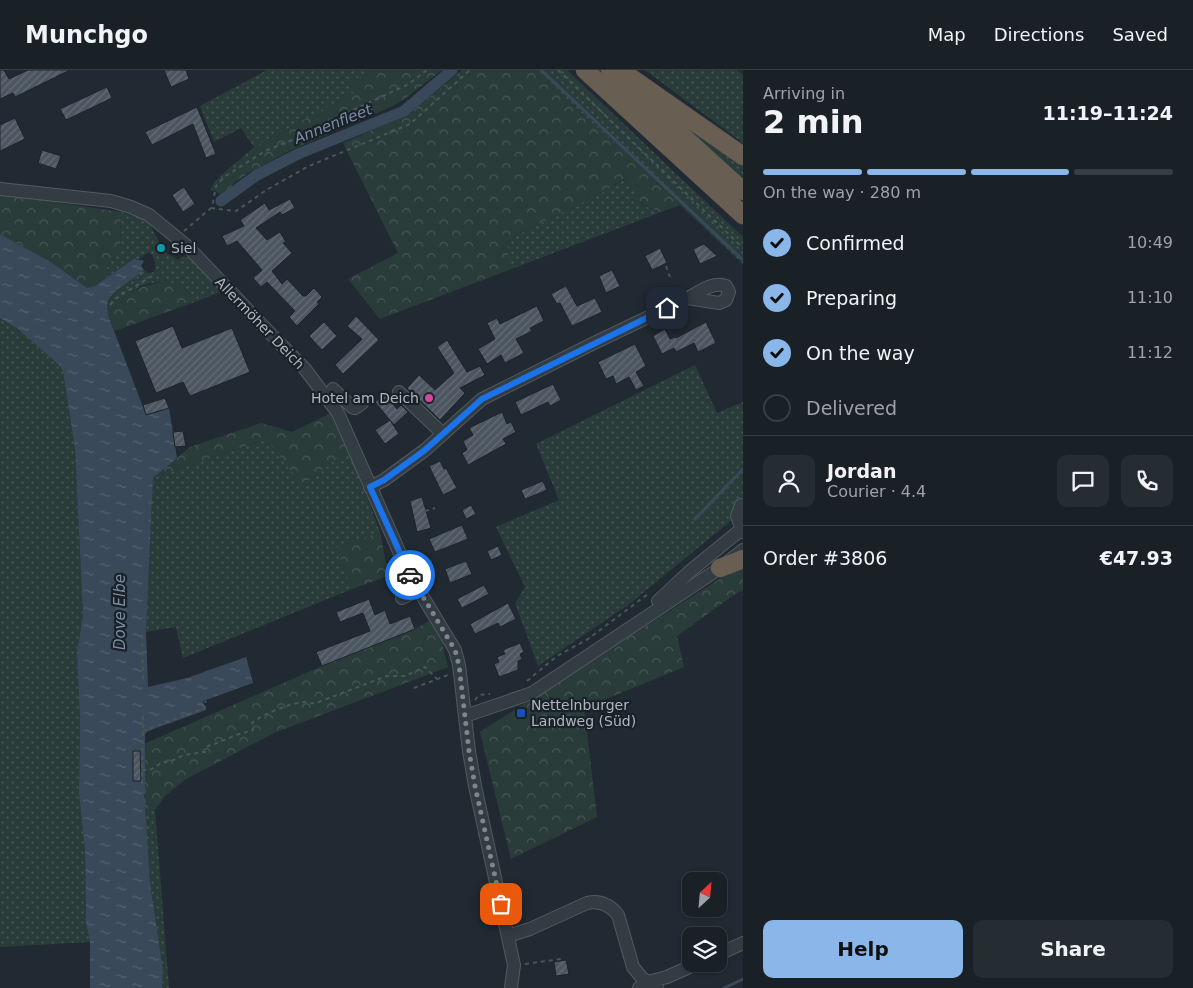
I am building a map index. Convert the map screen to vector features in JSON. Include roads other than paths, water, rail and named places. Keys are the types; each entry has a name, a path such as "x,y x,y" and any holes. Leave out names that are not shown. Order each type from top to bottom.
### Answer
{"highway":[{"path":"585,70 743,215"},
{"path":"610,70 743,191"},
{"path":"620,70 743,156"},
{"path":"720,568 743,560"}],"street":[{"name":"Allermöher Deich","path":"0,189 99,199 121,203 148,215 177,237 305,369 338,413 399,552 418,590 455,650 459,665 475,786 514,965 512,988"},
{"path":"370,487 384,480 482,399 688,298"},
{"path":"333,389 352,407 355,408 362,403"},
{"path":"399,392 442,434"},
{"path":"631,626 689,572 742,530 737,516 741,505"},
{"path":"465,716 532,692 720,568 743,550"},
{"path":"402,598 418,590"},
{"path":"508,936 530,929 587,903 598,901 614,910 618,915 630,962 648,986 682,970"},
{"path":"727,950 743,943"}],"water":[{"name":"Dove Elbe","path":"0,234 51,262 87,288 95,286 135,258 144,261 141,266 144,270 139,271 139,274 110,298 107,307 108,315 146,415 169,408 177,458 153,478 146,632 148,687 187,678 246,657 253,683 203,701 206,710 148,731 145,734 146,792 144,796 146,801 150,883 163,969 162,988 90,988 90,942 86,923 85,851 79,794 80,721 77,652 83,615 75,449 63,371 59,365 18,329 0,318"}],"waterway":[{"name":"Annenfleet","path":"221,201 257,175 298,154 404,111 452,70"},
{"path":"541,70 743,260"},
{"path":"695,519 743,469"},
{"path":"724,988 743,979"}],"place":[{"name":"Siel","path":"161,248"},
{"name":"Hotel am Deich","path":"429,398"},
{"name":"Nettelnburger Landweg (Süd)","path":"521,713"}]}
